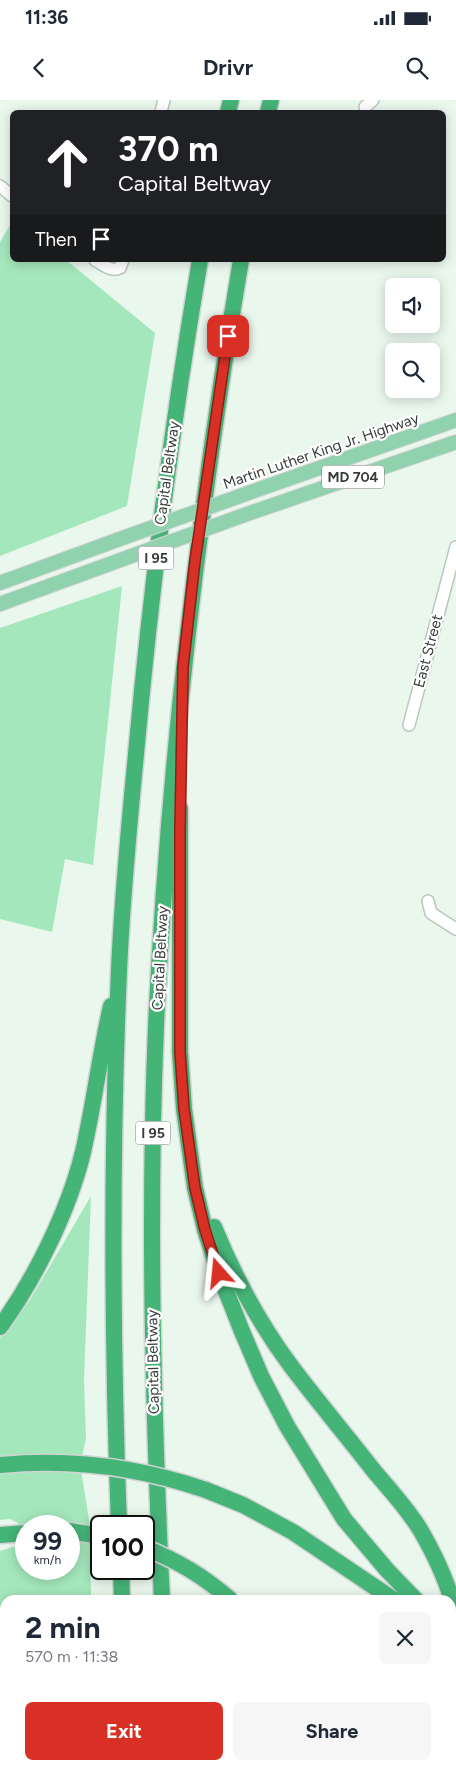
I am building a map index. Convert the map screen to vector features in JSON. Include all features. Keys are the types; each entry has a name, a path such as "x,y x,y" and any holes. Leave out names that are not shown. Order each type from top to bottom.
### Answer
{"highway":[{"name":"Capital Beltway","path":"119,1515 113,1276 120,967 126,857 152,588 185,348 200,262"},
{"name":"Capital Beltway","path":"162,1595 155,1437 152,1275 156,1026 173,772 183,667 211,445 241,262"},
{"path":"183,667 180,830 180,1052 184,1109 195,1188 205,1230 219,1273 261,1376 287,1426 344,1519 387,1570 411,1595"},
{"path":"0,1327 10,1314 45,1250 72,1186 82,1154 106,1028 120,967"},
{"path":"184,1109 213,1224 248,1301 267,1333 292,1368 420,1530 440,1568 451,1595"},
{"path":"0,1465 39,1462 92,1464 148,1473 177,1480 243,1505 293,1532 387,1595"},
{"path":"155,1552 205,1578 225,1595"},
{"path":"121,1580 122,1595"}],"main road":[{"name":"Martin Luther King Jr. Highway","path":"0,583 456,420"},
{"name":"MD 704","path":"0,604 250,513 456,442"}],"street":[{"path":"0,186 10,194"},
{"path":"98,262 110,269 117,270 121,264"},
{"name":"East Street","path":"409,725 456,547"},
{"path":"428,901 431,913 456,929"}],"green space":[{"path":"10,225 10,262 68,262 155,333 127,506 0,556 0,242"},
{"path":"122,586 93,865 65,859 52,932 0,919 0,628"},
{"path":"91,1196 84,1380 86,1439 80,1464 90,1526 91,1595 0,1595 0,1551 13,1547 15,1548 15,1580 80,1580 80,1515 15,1515 15,1522 10,1519 0,1520 0,1338 30,1300"}],"route":[{"path":"219,1273 205,1230 195,1188 184,1109 180,1052 179,994 180,830 183,667 195,561 228,336"}]}
